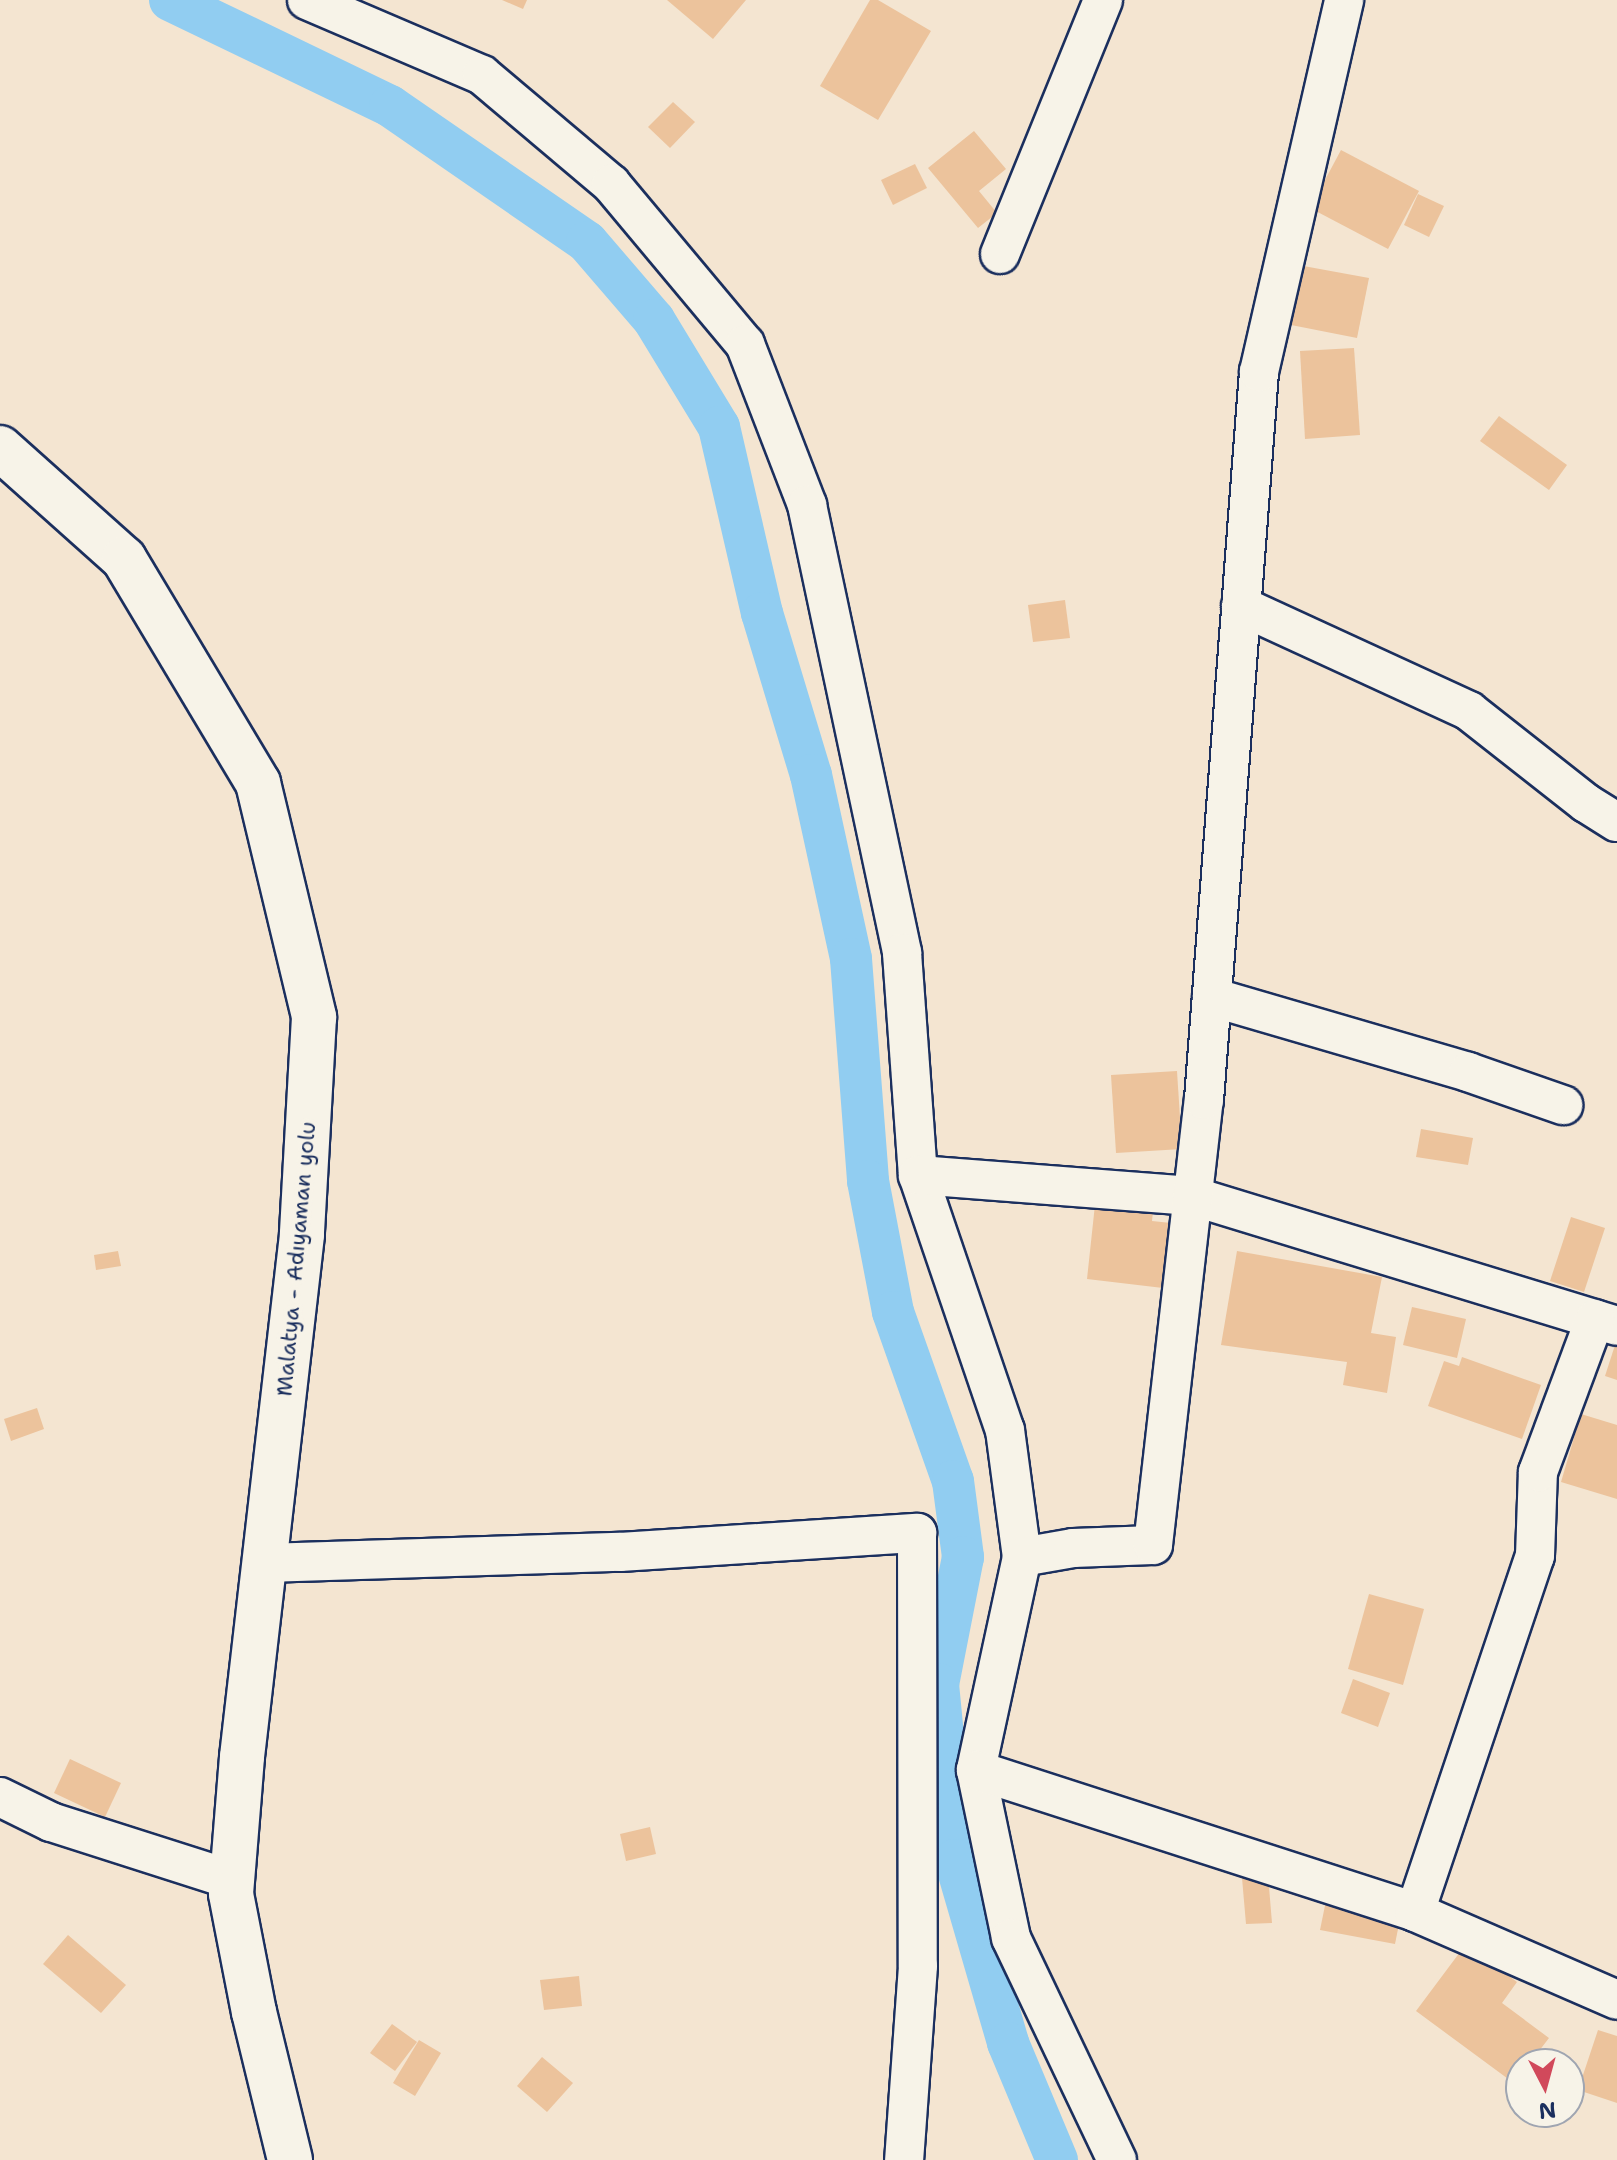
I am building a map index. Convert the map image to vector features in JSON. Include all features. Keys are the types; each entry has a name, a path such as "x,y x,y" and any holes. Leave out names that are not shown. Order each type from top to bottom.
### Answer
{"main road":[{"name":"Malatya - Adıyaman yolu","path":"0,448 124,559 258,783 314,1017 302,1235 242,1757 231,1894 254,2012 290,2160"}],"street":[{"path":"307,0 482,75 611,184 745,344 807,505 902,953 918,1175 1005,1430 1022,1557 976,1770 1011,1938 1117,2160"},
{"path":"1000,254 1103,0"},
{"path":"1022,1557 1073,1548 1153,1545 1212,997 1259,372 1344,0"},
{"path":"1241,606 1469,711 1586,803 1617,822"},
{"path":"1212,997 1468,1072 1563,1105"},
{"path":"918,1175 1192,1196 1606,1322 1538,1472 1535,1556 1415,1912"},
{"path":"265,1563 620,1552 917,1533 918,1966 904,2160"},
{"path":"976,1770 1415,1912 1617,2000"},
{"path":"0,1797 51,1822 233,1880"}],"building":[{"path":"502,0 527,0 523,9"},
{"path":"667,0 746,0 713,39"},
{"path":"870,0 878,0 931,31 878,120 820,86"},
{"path":"673,102 695,122 670,148 648,127"},
{"path":"974,131 1006,169 979,191 997,213 978,228 928,168"},
{"path":"1341,150 1419,191 1388,249 1310,208"},
{"path":"915,164 927,188 893,205 881,180"},
{"path":"1418,194 1444,206 1429,237 1404,225"},
{"path":"1298,265 1369,278 1357,338 1286,324"},
{"path":"1354,348 1360,435 1305,439 1300,351"},
{"path":"1499,416 1567,465 1549,490 1480,441"},
{"path":"1065,600 1070,638 1033,642 1028,605"},
{"path":"1177,1071 1182,1149 1116,1153 1111,1075"},
{"path":"1421,1129 1473,1138 1468,1165 1416,1157"},
{"path":"1097,1186 1155,1193 1152,1221 1171,1223 1163,1288 1087,1279"},
{"path":"1571,1217 1605,1228 1584,1292 1550,1281"},
{"path":"118,1251 121,1266 96,1270 94,1255"},
{"path":"1237,1251 1382,1277 1371,1333 1396,1337 1387,1393 1343,1385 1347,1362 1221,1345"},
{"path":"1412,1307 1466,1319 1457,1358 1403,1345"},
{"path":"1617,1342 1617,1380 1605,1376"},
{"path":"1462,1357 1541,1385 1522,1439 1428,1406 1444,1361 1459,1366"},
{"path":"37,1408 44,1429 11,1441 4,1419"},
{"path":"1581,1414 1617,1425 1617,1499 1561,1482"},
{"path":"1369,1594 1424,1609 1403,1685 1348,1669"},
{"path":"1353,1679 1390,1693 1378,1727 1341,1713"},
{"path":"70,1759 121,1783 105,1817 54,1793"},
{"path":"650,1827 656,1854 626,1861 620,1834"},
{"path":"1268,1875 1272,1923 1246,1924 1242,1878"},
{"path":"1329,1886 1404,1899 1395,1944 1320,1930"},
{"path":"68,1935 126,1985 101,2013 43,1964"},
{"path":"1466,1944 1517,1982 1502,2003 1549,2038 1541,2048 1505,2048 1505,2077 1416,2011"},
{"path":"579,1976 582,2006 544,2010 540,1980"},
{"path":"392,2024 417,2042 395,2071 370,2053"},
{"path":"1598,2030 1617,2036 1617,2103 1585,2092 1585,2069"},
{"path":"419,2040 441,2053 415,2096 393,2083"},
{"path":"542,2057 573,2083 547,2112 517,2086"}],"waterway":[{"path":"170,0 390,106 587,242 654,320 719,427 762,613 811,775 851,959 868,1181 893,1312 953,1481 963,1557 938,1684 955,1860 1008,2043 1057,2160"}]}
